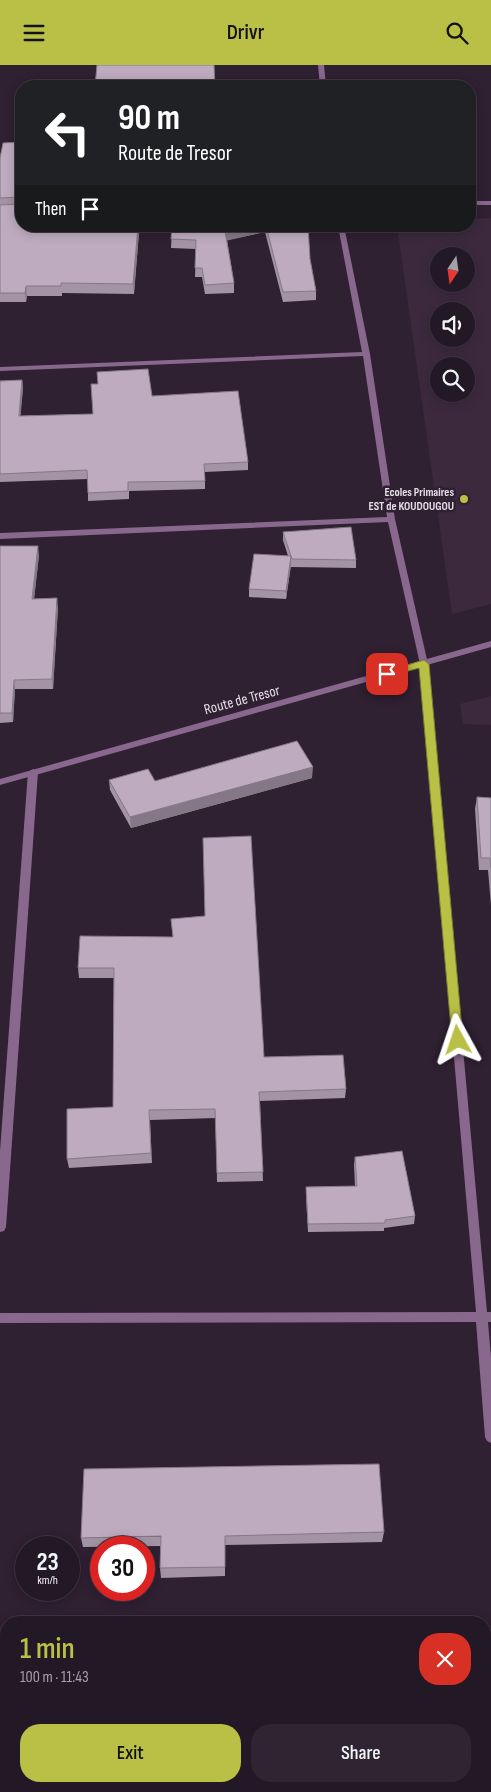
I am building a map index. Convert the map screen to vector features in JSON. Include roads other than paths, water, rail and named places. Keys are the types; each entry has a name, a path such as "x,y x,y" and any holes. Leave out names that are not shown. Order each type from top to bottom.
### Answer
{"street":[{"path":"321,65 322,80"},
{"path":"476,203 491,203"},
{"path":"342,232 366,354 391,519 424,664 487,1317 491,1437"},
{"path":"0,369 366,354"},
{"path":"0,536 391,519"},
{"name":"Route de Tresor","path":"0,782 491,645"},
{"path":"0,1227 4,1131 33,772"},
{"path":"0,1318 487,1317"}],"place":[{"name":"Ecoles Primaires EST de KOUDOUGOU","path":"464,499"}]}
